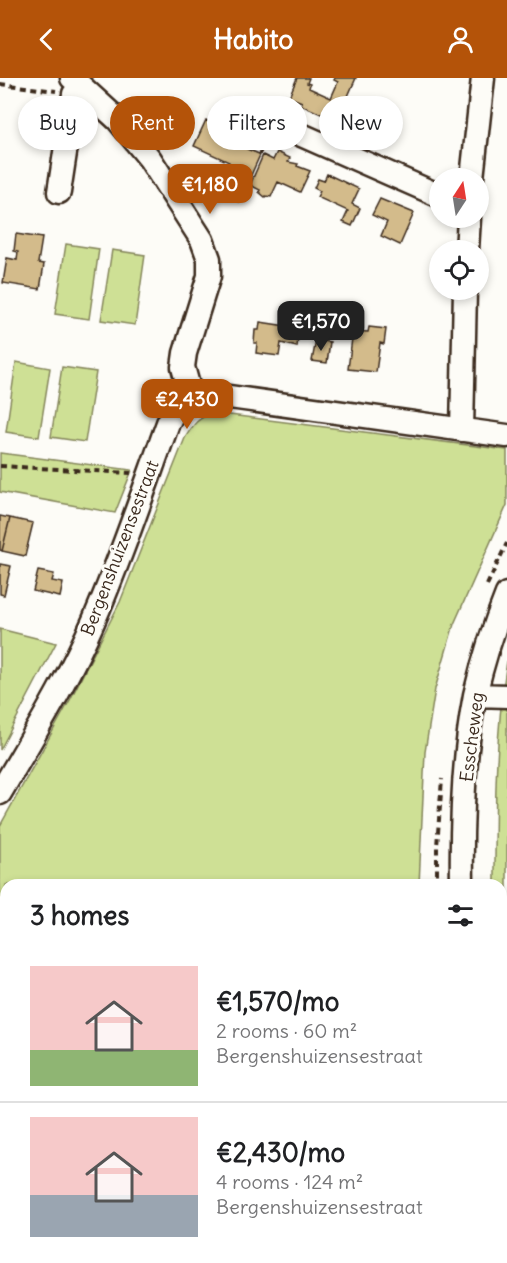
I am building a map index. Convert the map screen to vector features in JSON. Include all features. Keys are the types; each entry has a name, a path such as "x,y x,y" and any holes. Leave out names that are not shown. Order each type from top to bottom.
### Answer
{"street":[{"path":"473,168 483,78"},
{"path":"59,192 73,86 118,120 150,159 202,240 209,259 209,276 185,353 183,367 191,396 215,394 507,436"},
{"path":"307,137 429,191"},
{"path":"462,430 465,300"},
{"name":"Bergenshuizensestraat","path":"0,793 56,698 94,621 175,410 191,396"},
{"name":"Esscheweg","path":"462,879 465,781 476,695 497,619 507,594"},
{"path":"476,695 507,696"}],"path":[{"path":"0,84 73,86"},
{"path":"0,466 150,474"}],"green space":[{"path":"66,244 99,249 89,319 55,314"},
{"path":"112,250 145,255 135,325 101,320"},
{"path":"16,362 50,368 39,437 6,432"},
{"path":"62,367 96,372 85,442 51,437"},
{"path":"214,413 507,450 507,505 454,624 435,689 425,752 419,879 0,879 0,826 70,700 120,602 185,438 204,416"},
{"path":"0,453 132,470 115,513 0,492"},
{"path":"0,629 56,643 0,750"},
{"path":"507,661 507,879 495,879 496,772"}],"building":[{"path":"297,78 309,78 307,83 310,84 309,88 327,96 319,96 319,113 307,108 307,96 289,96"},
{"path":"335,78 356,78 348,96 332,96 338,82 334,80"},
{"path":"206,120 207,150 249,150 259,154 262,150 239,202 215,191 229,162 195,146"},
{"path":"277,152 290,158 288,162 298,164 297,166 310,171 300,192 278,182 271,197 265,197 259,192 260,190 250,185 263,155 273,160"},
{"path":"327,174 359,189 352,204 360,208 352,226 343,222 348,211 317,197 320,191 314,188 318,179 324,181"},
{"path":"380,199 414,213 400,245 381,236 387,222 372,215"},
{"path":"16,234 42,238 38,263 44,264 40,289 3,283 7,258 17,260 18,252 14,251"},
{"path":"260,322 299,328 297,347 281,343 279,356 256,353 255,330 259,330"},
{"path":"369,327 386,329 384,344 380,343 376,372 348,369 353,331 368,332"},
{"path":"316,340 330,342 327,363 312,361"},
{"path":"0,516 10,518 2,551 0,550"},
{"path":"10,518 33,523 25,556 2,551"},
{"path":"0,564 11,566 4,595 0,594"},
{"path":"38,571 54,574 52,581 63,583 60,597 33,591"}]}
